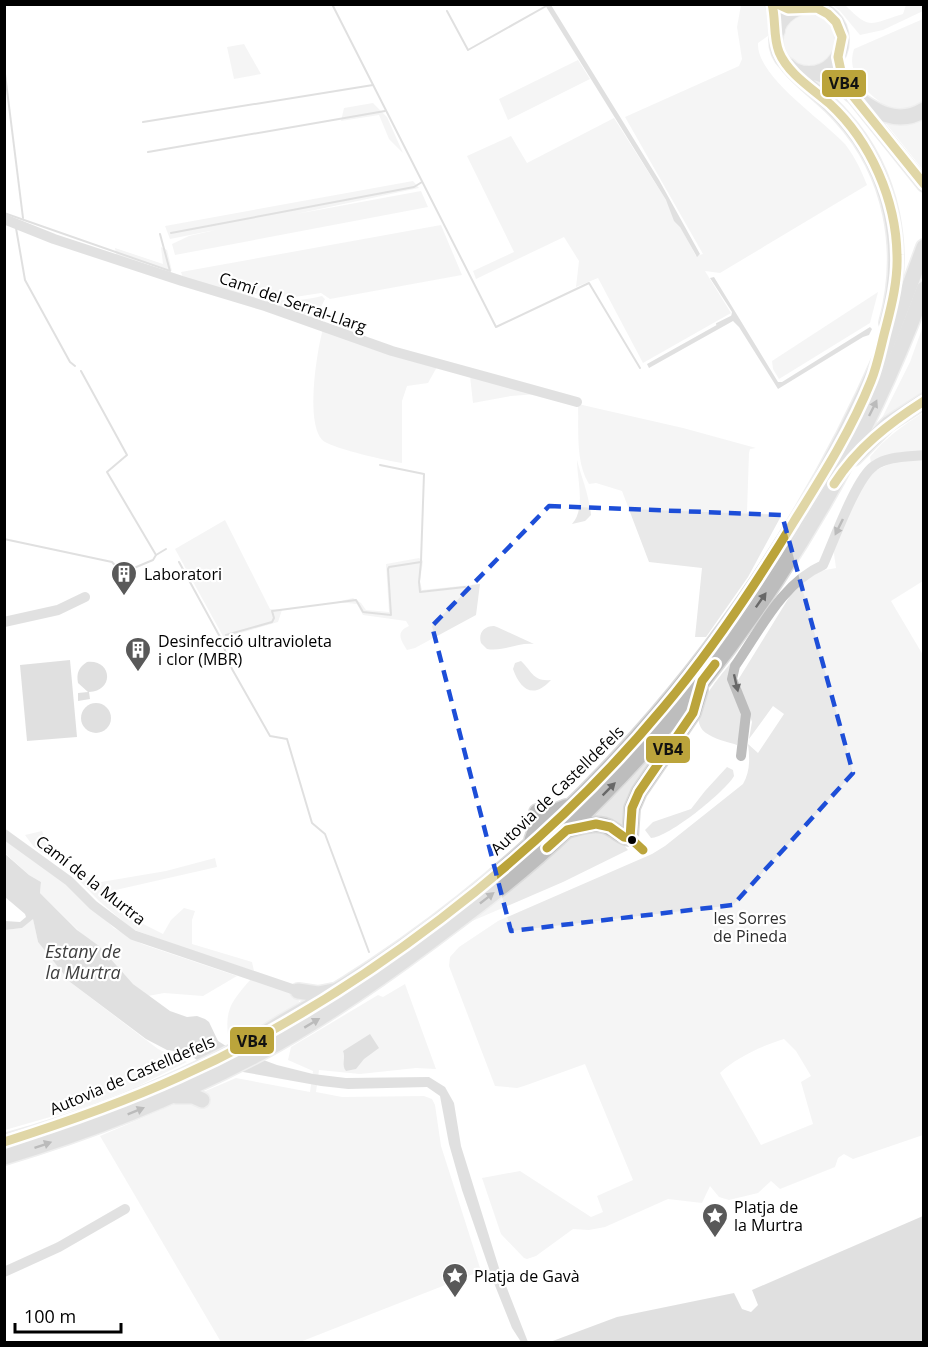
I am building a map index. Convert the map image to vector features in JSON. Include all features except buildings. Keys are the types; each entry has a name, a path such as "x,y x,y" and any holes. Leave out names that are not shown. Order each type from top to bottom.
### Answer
{"highway":[{"path":"789,66 833,107 854,131 874,163 890,207 896,240 895,288 872,378"},
{"path":"847,90 878,112 892,117 907,117 924,110"},
{"name":"Autovia de Castelldefels","path":"4,1157 81,1132 159,1101 212,1072 243,1046 346,986 454,910 574,804 645,730 700,662 742,604 807,501 872,378 924,247"},
{"name":"Autovia de Castelldefels","path":"4,1142 33,1134 261,1053 327,1014 392,970 498,890 567,830 639,758 702,681 780,573 837,479 892,367 924,289"},
{"path":"837,479 881,430 924,401"},
{"path":"567,830 596,824 610,827 630,838 632,808 639,792 693,713 702,681"},
{"path":"298,991 323,994 346,986"},
{"path":"286,1021 302,1005 302,995 298,991"}],"main road":[{"path":"774,4 797,10 817,8 836,22 842,38 838,57 826,69 815,73"},
{"path":"774,4 777,48 781,57 789,66 801,72 815,73 834,79 847,90 922,184"},
{"path":"777,32 786,17 797,10"},
{"path":"838,57 847,90"}],"street":[{"name":"Camí del Serral-Llarg","path":"4,219 54,239 265,306 392,351 577,402"},
{"path":"741,756 746,714 732,679 735,666 787,592 810,570 823,565 864,475 872,466 881,461 924,456"},
{"path":"4,622 58,610 85,597"},
{"name":"Camí de la Murtra","path":"4,834 69,881 93,905 133,934 298,991"},
{"path":"4,1272 59,1247 125,1209"}],"highlighted area":[{"path":"549,506 782,515 853,773 733,905 511,931 432,626"}],"green space":[{"path":"741,5 767,5 770,9 772,33 758,43 760,56 779,83 845,144 858,164 867,185 720,273 705,271 731,313 643,363 598,278 576,287 579,261 564,237 476,279 473,271 514,252 467,156 511,136 527,163 614,118 666,200 696,256 703,254 625,117 739,66 742,59 737,27"},
{"path":"832,5 845,5 860,19 871,23 903,14 906,5 923,5 923,11 883,30 860,35"},
{"path":"809,13 819,15 828,21 834,30 836,40 834,50 828,59 819,65 809,67 799,65 790,59 784,50 782,40 784,30 790,21 799,15"},
{"path":"923,19 924,103 908,109 884,109 884,105 870,94 855,74 852,58 854,49"},
{"path":"244,44 261,74 234,79 227,47"},
{"path":"578,60 590,79 508,120 499,99"},
{"path":"373,103 387,117 403,153 389,139 379,115 341,121 344,108"},
{"path":"923,115 923,170 883,120"},
{"path":"413,181 419,188 296,214 421,191 428,207 175,255 172,244 189,236 215,230 170,239 165,226"},
{"path":"441,225 462,275 330,299 321,293 295,297 267,295 281,300 301,300 322,296 325,299 318,313 321,323 259,302 259,298 263,295 255,294 253,299 183,278 181,272"},
{"path":"161,247 167,250 172,271 116,255 115,248 163,264"},
{"path":"878,292 870,323 779,379 773,369 772,361"},
{"path":"923,326 923,396 878,426 910,362"},
{"path":"323,329 437,367 428,383 407,386 402,401 402,463 340,448 325,442 319,434 315,422 314,388"},
{"path":"470,376 537,394 473,403"},
{"path":"578,404 683,428 756,448 750,449 749,453 747,512 779,515 780,518 748,577 706,637 695,637 702,568 649,562 622,491 596,483 589,484 580,456"},
{"path":"923,413 923,450 871,464 870,457 882,444 901,427"},
{"name":"les Sorres de Pineda","path":"923,459 923,581 891,601 923,655 923,1135 853,1159 844,1154 838,1158 835,1167 780,1189 771,1181 758,1193 729,1200 719,1197 710,1186 702,1203 668,1199 605,1227 589,1230 573,1229 536,1256 524,1258 501,1234 482,1178 520,1171 591,1217 603,1212 597,1196 633,1180 585,1064 517,1088 495,1086 449,966 450,957 459,947 498,921 652,854 743,784 749,765 748,744 758,753 784,714 773,706 749,739 752,722 738,680 793,591 815,572 836,568 833,547 868,474 898,460","holes":["784,1039 796,1051 811,1076 801,1082 813,1124 761,1145 720,1073 750,1053"]},
{"path":"577,460 591,515 585,521 572,524 580,502"},
{"path":"225,520 270,609 282,610 278,622 224,638 175,549"},
{"path":"419,558 423,561 420,581 422,590 480,584 476,615 415,648 407,650 400,636 402,631 409,626 406,621 363,615 357,604 337,602 353,598 366,610 389,612 386,564"},
{"path":"494,626 534,644 487,649 481,643 481,633 487,627"},
{"path":"733,660 729,679 743,721 737,745 706,733 700,725 699,716 706,696"},
{"path":"521,661 536,678 551,680 538,690 528,690 523,687 513,669 515,663"},
{"path":"687,714 623,829 612,819 592,817"},
{"path":"727,767 733,770 734,776 720,792 683,822 651,838 645,830 653,822 691,809"},
{"path":"592,828 618,838 628,850 563,882 470,922 577,832"},
{"path":"42,831 47,844 69,870 34,847 25,835"},
{"path":"5,838 62,880 114,928 142,944 237,976 203,996 164,993 148,996 40,893 41,882 29,875 5,853"},
{"path":"215,858 217,867 98,894 123,914 163,934 171,920 184,908 195,911 192,920 192,944 252,962 254,971 132,929 99,901 69,870 101,882 166,871"},
{"path":"33,918 38,942 70,982 158,1049 187,1062 134,1088 85,1107 5,1130 5,930 22,928"},
{"path":"251,979 298,996 299,1002 274,1020 229,1042 227,1022 230,1008"},
{"path":"405,984 436,1069 416,1068 360,1074 319,1070 316,1092 342,1097 424,1096 432,1099 435,1105 441,1146 481,1271 300,1342 221,1342 100,1136 236,1078 310,1092 313,1071 288,1060 291,1047 378,995 383,997"}],"water":[{"path":"545,5 551,5 659,180 700,254 697,257 680,227 674,221 666,200"},
{"path":"714,277 778,382 782,382 870,327 872,329 869,335 778,389 733,321 649,368 647,364 731,317 732,312 710,278"},
{"path":"70,660 77,737 27,741 20,665"},
{"path":"87,662 102,665 107,676 106,681 97,690 89,692 90,699 78,701 78,693 88,692 78,683 77,679 79,671"},
{"path":"96,703 107,707 111,718 107,729 96,733 85,729 81,718 85,707"},
{"name":"Estany de la Murtra","path":"4,853 29,875 41,882 40,893 77,930 99,946 133,984 170,1011 187,1017 197,1016 205,1019 209,1022 218,1041 226,1046 277,1065 313,1074 346,1078 429,1077 445,1087 454,1103 461,1146 499,1268 528,1342 521,1342 512,1328 494,1283 462,1190 449,1144 440,1096 427,1087 348,1089 243,1072 197,1060 187,1053 167,1050 146,1039 70,982 38,942 33,919 22,928 5,930 5,921 20,922 26,917 5,897"},
{"path":"370,1034 379,1048 364,1059 356,1069 346,1071 343,1051"},
{"path":"923,1216 923,1342 550,1342 617,1317 734,1293 742,1309 751,1312 758,1305 752,1290"}],"waterway":[{"path":"332,4 496,327 589,283 640,368"},
{"path":"447,11 468,50 548,5"},
{"path":"4,66 23,218"},
{"path":"143,122 373,85"},
{"path":"148,152 385,111"},
{"path":"171,233 414,187 422,182"},
{"path":"4,213 170,271 160,234"},
{"path":"16,228 25,280 70,362 75,366"},
{"path":"717,324 733,316"},
{"path":"81,371 127,455 107,472 156,555"},
{"path":"380,465 424,474 421,561"},
{"path":"4,539 112,562 122,573 153,560 156,555 166,549"},
{"path":"179,562 220,637 232,669 270,736 287,739 312,823 325,834 369,952"},
{"path":"226,635 272,622 274,618 272,611 356,600 363,612 391,615 389,567 421,562 420,592 465,587"}],"transit line":[{"name":"VB4","path":"4,1142 136,1095 246,1045 312,1007 377,965 441,919 560,817 614,763 681,686 748,594 825,471 863,400 879,354 896,282 897,264 896,234 892,214 886,193 869,154 845,119 795,74 783,60 776,40 772,4"},
{"name":"VB4","path":"777,4 788,9 817,8 836,22 842,37 838,57 844,85 924,184"},
{"name":"VB4","path":"834,484 863,448 924,401"},
{"name":"VB4","path":"630,838 632,808 639,792 693,713 702,681 715,664"},
{"name":"VB4","path":"547,848 567,830 596,824 610,827 624,837 630,838 643,850"}],"place":[{"name":"Laboratori","path":"124,597"},
{"name":"Desinfecció ultravioleta i clor (MBR)","path":"138,673"},
{"name":"Platja de la Murtra","path":"715,1239"},
{"name":"Platja de Gavà","path":"455,1299"}]}
